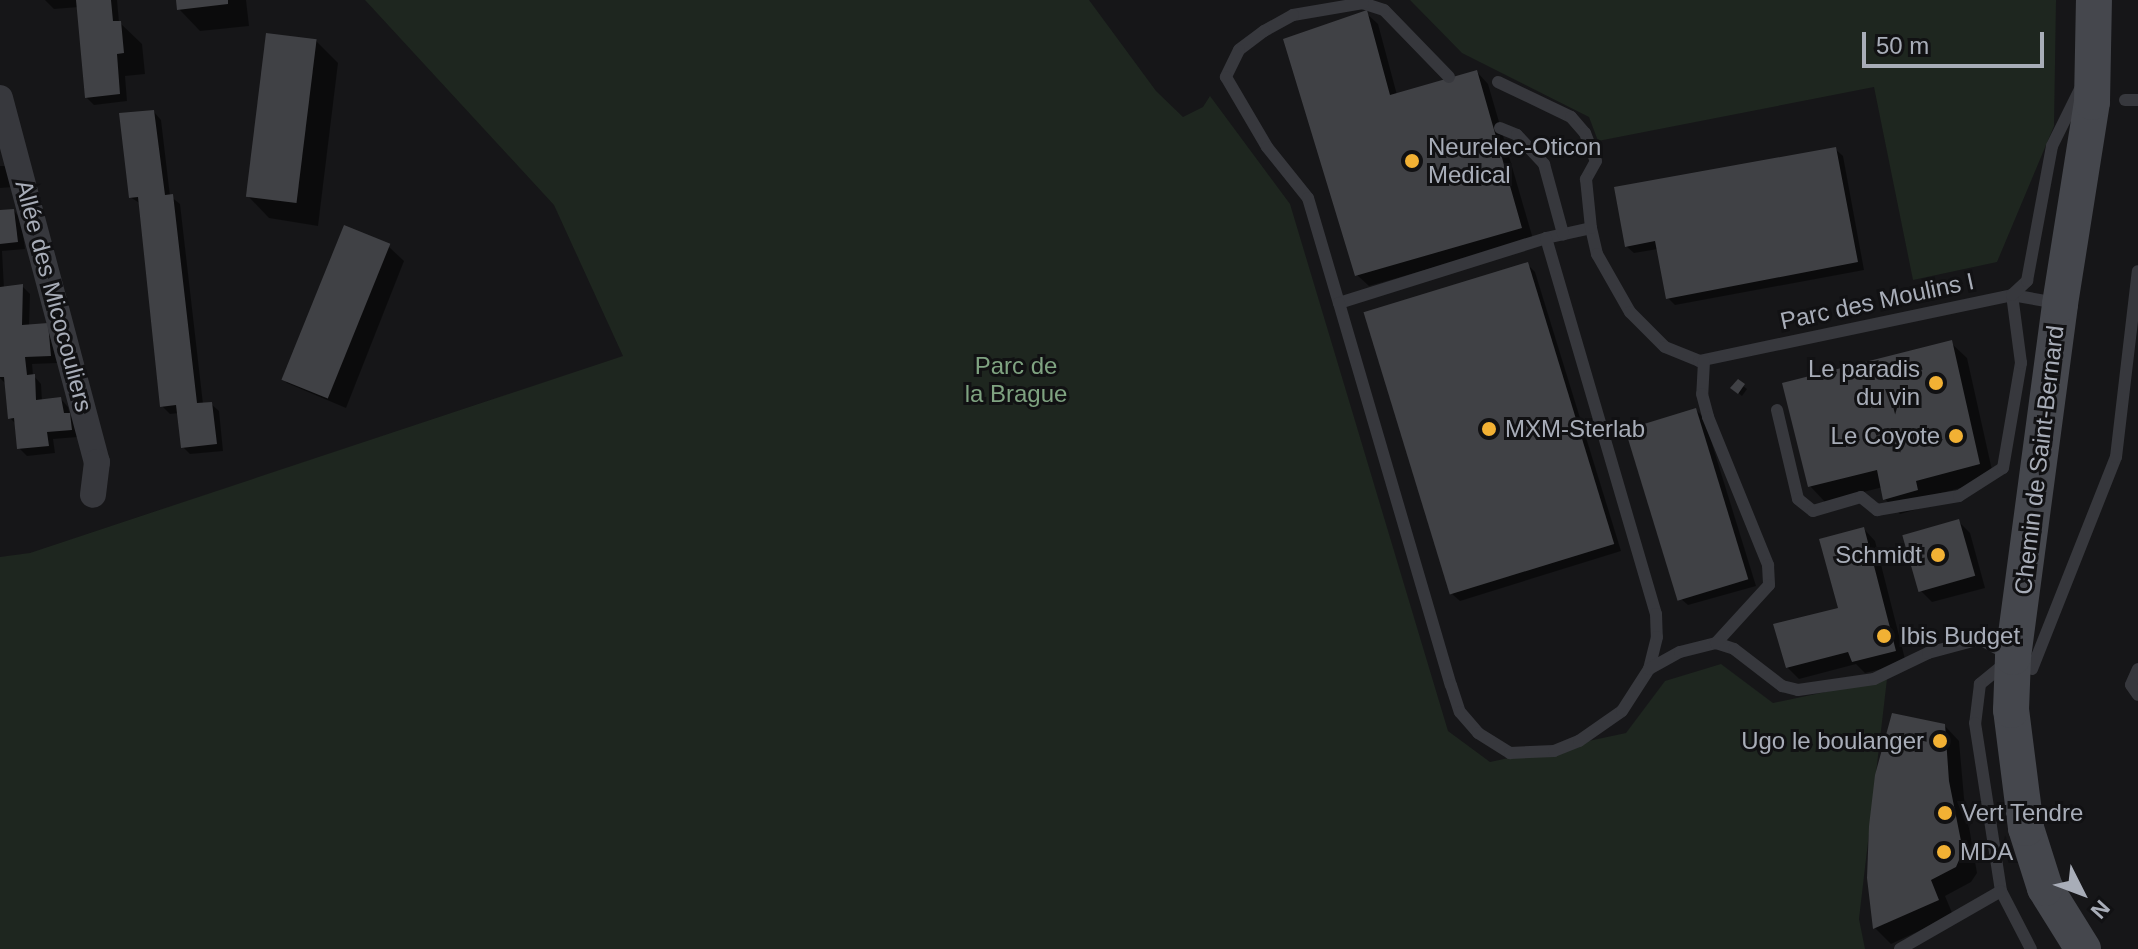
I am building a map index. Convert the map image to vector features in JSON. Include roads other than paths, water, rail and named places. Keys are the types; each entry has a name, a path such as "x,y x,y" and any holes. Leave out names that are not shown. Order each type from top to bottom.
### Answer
{"main road":[{"name":"Chemin de Saint-Bernard","path":"2083,949 2045,888 2026,828 2011,710 2023,663 2096,147 2118,101 2095,59 2094,0"},
{"name":"Chemin de Saint-Bernard","path":"2023,663 2038,781 2063,876 2105,949"}],"street":[{"name":"Allée des Micocouliers","path":"0,98 97,462 93,495"}],"lane":[{"path":"1449,77 1403,27 1374,5 1335,6 1293,15 1239,50 1226,77 1267,147 1308,198 1460,712 1478,733 1510,753 1554,751 1622,711 1649,669 1657,637 1656,614 1546,238"},
{"path":"1777,410 1798,499 1813,511 1861,497 1877,510 1959,496 2003,468 2021,363 2012,295 2027,281 2052,146 2095,59"},
{"path":"1498,82 1571,117 1585,133 1596,161 1586,179 1591,228 1597,254 1612,286 1649,335 1680,356 1704,361 1702,394 1708,417 1768,565 1769,585 1716,643"},
{"path":"1500,128 1517,135 1544,164 1563,234"},
{"path":"1339,303 1546,238 1591,228"},
{"path":"2013,949 2029,945 2001,891 1975,723 1980,684 2023,663 2116,457 2138,271"},
{"name":"Parc des Moulins I","path":"1704,361 2012,295 2070,318"},
{"path":"1649,669 1680,652 1716,643 1734,649 1782,686 1798,690 1874,679 1928,653 1980,639 2023,663"},
{"path":"2138,669 2131,685 2138,695"},
{"path":"1900,949 2001,891"}],"place":[{"name":"Neurelec-Oticon Medical","path":"1412,161"},
{"name":"Le paradis du vin","path":"1936,383"},
{"name":"MXM-Sterlab","path":"1489,429"},
{"name":"Le Coyote","path":"1956,436"},
{"name":"Schmidt","path":"1938,555"},
{"name":"Ibis Budget","path":"1884,636"},
{"name":"Ugo le boulanger","path":"1940,741"},
{"name":"Vert Tendre","path":"1945,813"},
{"name":"MDA","path":"1944,852"}],"park label":[{"name":"Parc de la Brague","path":"1016,380"}]}
